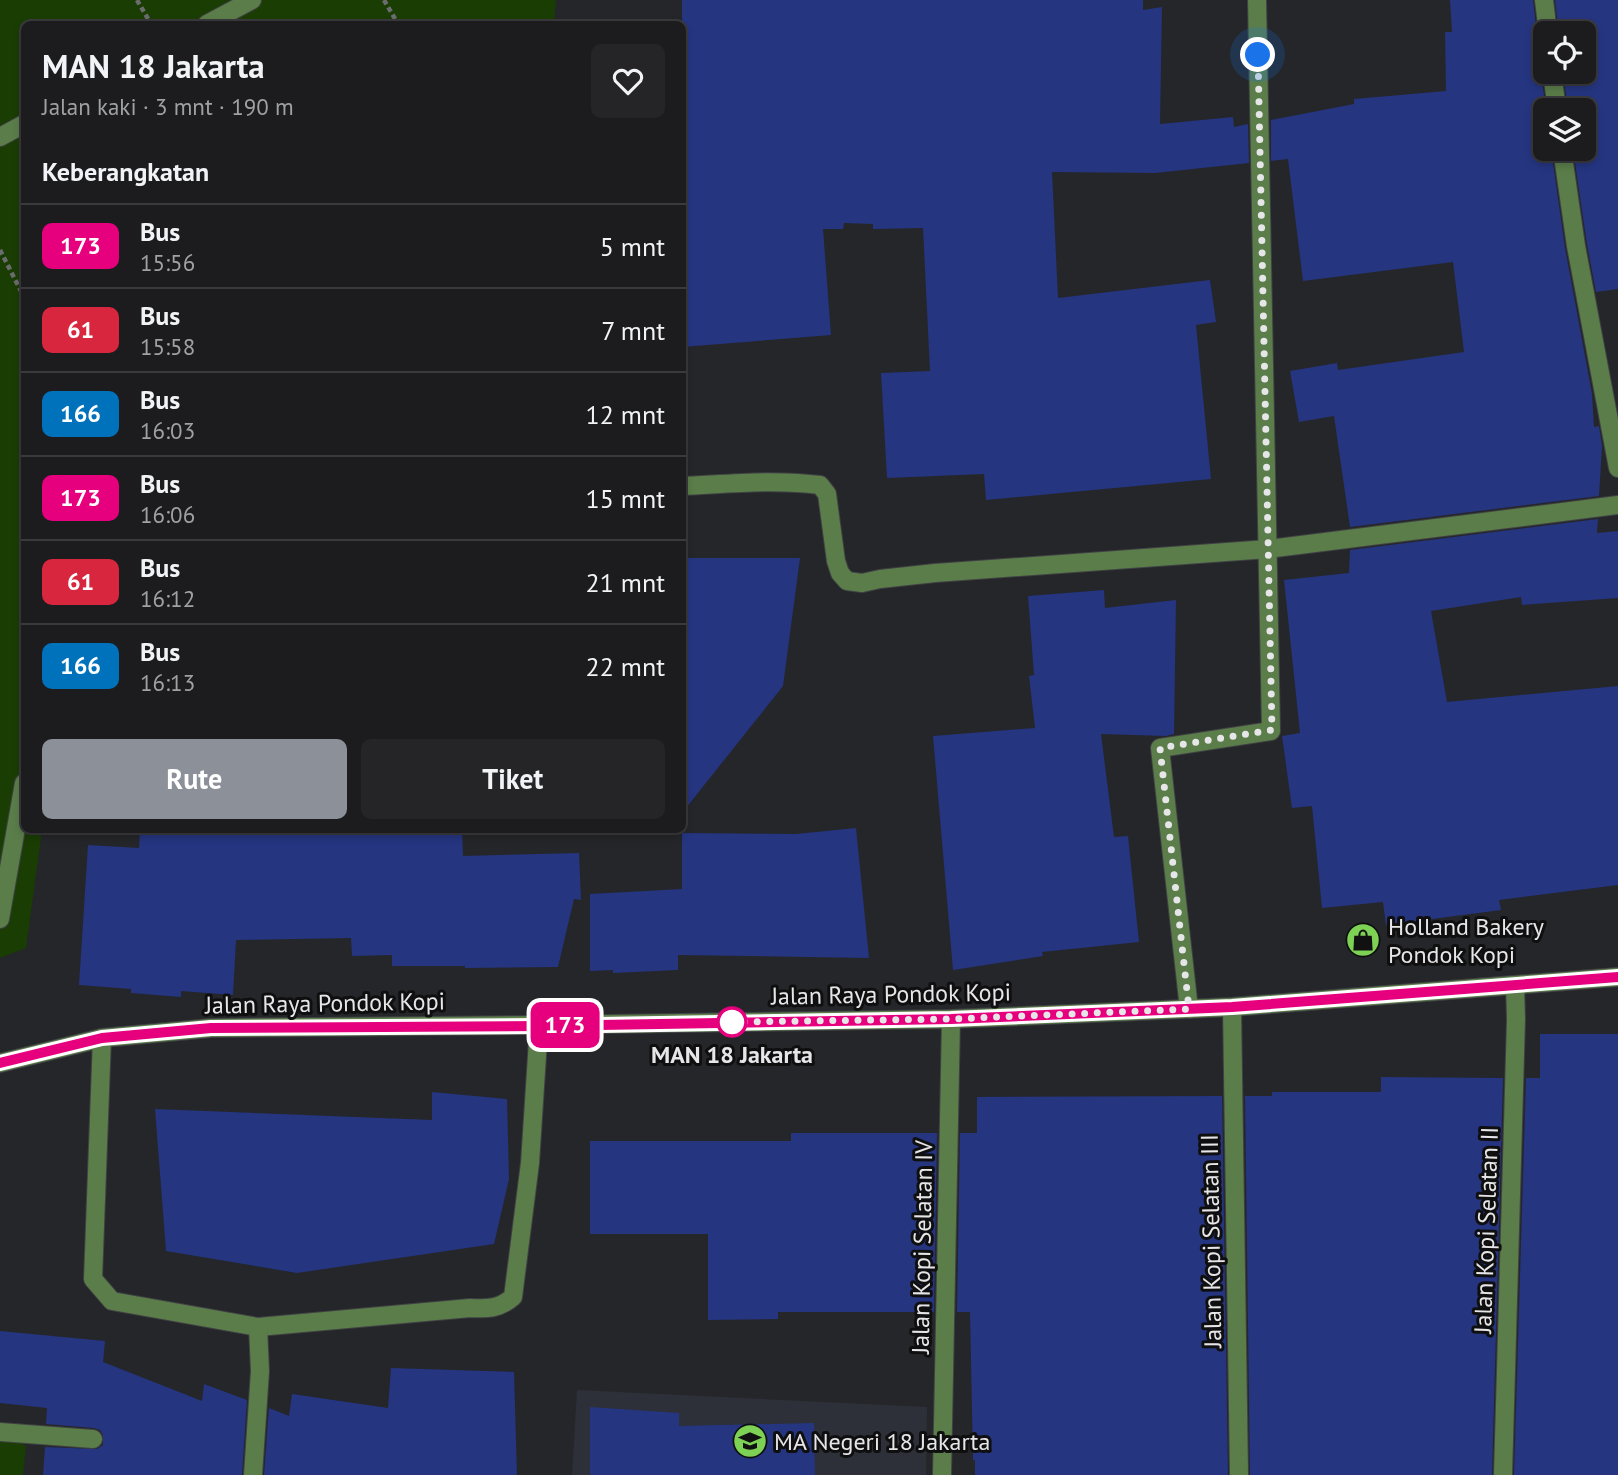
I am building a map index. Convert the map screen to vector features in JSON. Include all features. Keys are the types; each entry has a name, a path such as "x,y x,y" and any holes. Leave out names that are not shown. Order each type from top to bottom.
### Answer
{"street":[{"path":"213,21 252,0"},
{"path":"1189,1009 1160,748 1272,730 1256,0"},
{"path":"1544,0 1547,21"},
{"path":"0,137 21,126"},
{"path":"1564,161 1576,246 1618,468"},
{"path":"686,486 771,483 820,485 827,494 839,573 854,583 935,573 1268,549 1618,505"},
{"path":"0,919 21,800"},
{"name":"Jalan Raya Pondok Kopi","path":"0,1063 102,1038 211,1028 951,1019 1232,1007 1618,977"},
{"name":"Jalan Kopi Selatan II","path":"1503,1475 1515,985"},
{"name":"Jalan Kopi Selatan III","path":"1232,1007 1239,1475"},
{"name":"Jalan Kopi Selatan IV","path":"942,1475 951,1019"},
{"path":"102,1038 93,1279 112,1301 258,1327 482,1309 503,1305 513,1297 530,1163 539,1026"},
{"path":"253,1475 260,1371 258,1327"},
{"path":"0,1432 93,1439"}],"path":[{"path":"137,0 149,21"},
{"path":"384,0 396,21"},
{"path":"0,250 21,291"}],"shaded area":[{"name":"MA Negeri 18 Jakarta","path":"577,1390 927,1407 926,1475 572,1475"}],"green space":[{"path":"0,0 556,0 554,21 21,21 21,833 42,833 26,948 0,958"},
{"path":"0,1432 26,1446 23,1475 0,1475"}],"building":[{"path":"682,0 1143,0 1143,10 1162,7 1160,124 1233,117 1234,127 1248,124 1249,163 1155,173 1052,172 1058,298 1210,280 1216,322 1196,325 1211,479 986,500 984,474 887,478 881,373 930,371 923,228 873,229 873,224 844,223 843,229 823,229 831,335 686,347 686,21 682,21"},
{"path":"1450,0 1533,0 1535,21 1533,21 1533,84 1542,84 1544,98 1533,98 1533,161 1553,161 1565,248 1592,394 1594,427 1599,426 1602,446 1599,496 1350,527 1334,416 1299,422 1290,371 1337,363 1338,370 1464,352 1453,262 1303,281 1288,159 1271,161 1271,120 1354,104 1354,99 1446,91 1445,32 1452,32"},
{"path":"1555,0 1618,0 1618,289 1596,292 1575,161 1596,161 1596,98 1566,98 1565,84 1596,84 1596,21 1558,21"},
{"path":"1598,519 1597,533 1618,531 1618,598 1522,605 1521,597 1431,611 1447,702 1618,686 1618,885 1499,900 1501,910 1386,925 1383,902 1322,908 1312,806 1292,808 1282,736 1300,733 1284,580 1349,573 1350,550"},
{"path":"686,558 800,558 783,686 686,808"},
{"path":"1104,590 1105,608 1176,600 1174,734 1101,734 1114,837 1128,836 1139,942 1042,952 1043,956 953,970 933,736 1035,728 1029,676 1034,675 1028,596"},
{"path":"856,828 869,958 678,955 678,970 613,973 613,970 590,971 590,894 682,889 682,833 796,834"},
{"path":"140,833 462,833 463,856 579,853 581,900 574,899 558,967 392,966 392,955 352,956 351,938 236,940 233,995 181,991 181,997 131,993 131,989 79,985 88,845 139,848"},
{"path":"1540,1034 1618,1034 1618,1475 1514,1475 1526,1078 1540,1078"},
{"path":"1381,1077 1503,1078 1492,1475 1250,1475 1245,1096 1272,1096 1272,1092 1381,1092"},
{"path":"432,1092 507,1099 509,1179 494,1244 297,1273 166,1251 155,1109 432,1120"},
{"path":"1222,1096 1228,1475 975,1475 970,1312 957,1312 960,1133 977,1133 977,1097"},
{"path":"791,1133 937,1133 934,1312 778,1312 778,1319 708,1320 708,1234 590,1234 590,1141 791,1141"},
{"path":"0,1331 105,1341 103,1362 202,1401 204,1384 247,1400 242,1475 43,1475 45,1447 97,1449 103,1445 103,1435 100,1430 94,1428 46,1424 47,1408 0,1403"},
{"path":"391,1368 514,1372 517,1475 264,1475 269,1408 289,1416 292,1394 388,1408"},
{"path":"590,1407 679,1413 679,1426 814,1423 815,1475 590,1475"}],"bus line":[{"name":"173","path":"0,1063 102,1038 211,1028 951,1019 1232,1007 1618,977"}],"place":[{"name":"Holland Bakery Pondok Kopi","path":"1363,940"},
{"name":"MAN 18 Jakarta","path":"732,1022"},
{"name":"MA Negeri 18 Jakarta","path":"750,1441"}],"route":[{"path":"732,1022 951,1019 1189,1009 1160,748 1272,730 1258,55"}]}
